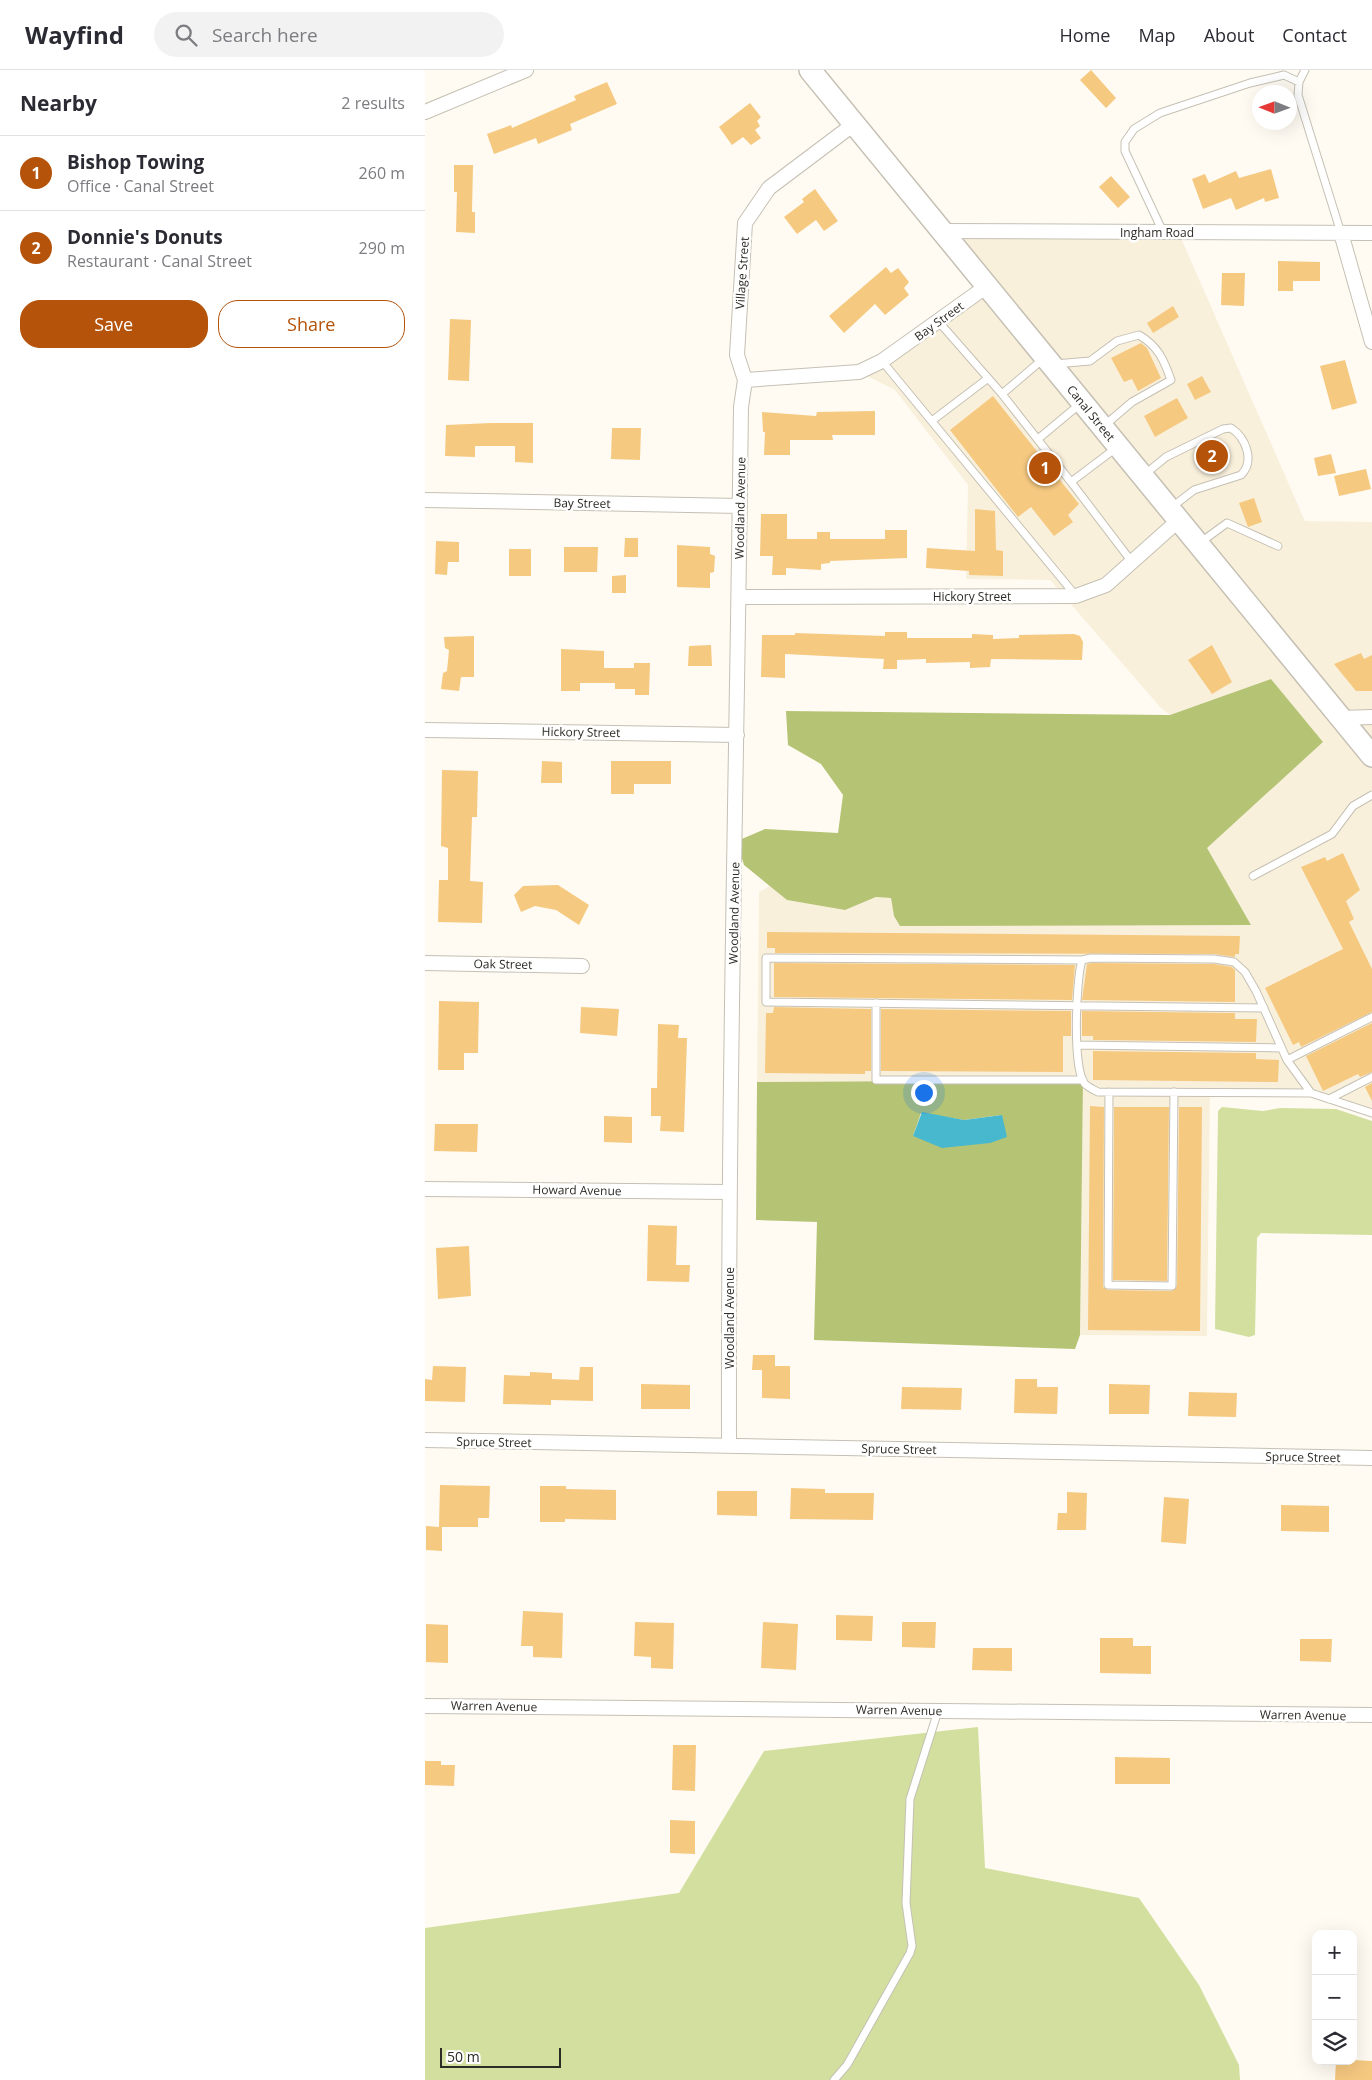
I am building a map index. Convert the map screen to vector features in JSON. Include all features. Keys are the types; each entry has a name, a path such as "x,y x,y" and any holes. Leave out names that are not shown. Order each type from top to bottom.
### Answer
{"main road":[{"name":"Canal Street","path":"811,70 1372,756"}],"street":[{"path":"425,112 525,70"},
{"name":"Village Street","path":"745,380 737,355 745,224 769,188 854,124"},
{"name":"Ingham Road","path":"942,231 1372,233"},
{"path":"1341,233 1372,342"},
{"name":"Bay Street","path":"745,380 859,372 882,361 987,286"},
{"name":"Woodland Avenue","path":"729,1446 728,1192 741,407 745,380"},
{"name":"Bay Street","path":"425,500 740,506"},
{"name":"Hickory Street","path":"739,597 1076,596 1106,585 1132,562 1174,514"},
{"path":"1340,718 1372,717"},
{"name":"Hickory Street","path":"425,730 737,735"},
{"name":"Oak Street","path":"425,962 582,966"},
{"name":"Howard Avenue","path":"425,1189 728,1192"},
{"name":"Spruce Street","path":"425,1440 1372,1458"},
{"name":"Warren Avenue","path":"425,1706 1372,1715"}],"lane":[{"path":"1305,70 1299,82 1298,95 1341,233"},
{"path":"1163,232 1125,152 1125,142 1134,129 1160,113 1250,83 1284,75 1299,82"},
{"path":"938,321 1002,394 1132,562"},
{"path":"1002,394 1049,361 1090,362 1117,341 1139,335 1151,342 1162,356 1171,380 1132,402 1103,427"},
{"path":"882,361 933,420 1076,596"},
{"path":"933,420 987,379"},
{"path":"1038,439 1082,402"},
{"path":"1143,476 1166,457 1223,429 1231,428 1239,434 1248,456 1247,470 1241,475 1194,490 1174,514"},
{"path":"1071,482 1118,446"},
{"path":"1198,544 1227,524 1278,546"},
{"path":"1253,876 1332,834 1353,806 1372,795"},
{"path":"1264,1008 766,1002 766,958 1214,959 1234,962 1245,972 1264,1008 1287,1060 1311,1093"},
{"path":"1082,960 1077,1005 1079,1071 1083,1080 1098,1092 1311,1093 1372,1113"},
{"path":"876,1003 876,1080 1083,1080"},
{"path":"1287,1060 1372,1016"},
{"path":"1078,1045 1281,1048"},
{"path":"1329,1099 1372,1077"},
{"path":"1109,1092 1108,1285 1163,1286 1172,1286 1174,1092"},
{"path":"834,2080 847,2065 910,1953 912,1946 906,1903 910,1799 937,1711"}],"shaded area":[{"path":"942,231 1181,238 1305,521 1372,522 1372,1113 1311,1093 1210,1092 1207,1336 1080,1335 1083,1080 757,1082 759,892 770,886 787,900 845,910 877,897 891,898 894,916 1206,848 1323,742 1271,679 1170,715 1160,707 1050,580 966,579 968,485 895,390 859,372 987,286"}],"green space":[{"path":"1271,679 1323,742 1207,848 1251,925 900,926 894,916 891,898 876,897 845,910 787,900 744,865 737,841 765,829 838,833 843,795 821,764 788,745 786,711 1170,715"},
{"path":"1083,1080 1080,1335 1075,1349 814,1340 817,1222 756,1220 757,1082","holes":["921,1113 964,1120 1002,1115 913,1136"]},
{"path":"1222,1107 1263,1111 1280,1108 1336,1109 1372,1121 1372,1235 1261,1233 1257,1238 1255,1335 1249,1337 1215,1329 1218,1111"},
{"path":"978,1727 985,1868 1139,1898 1199,1985 1239,2065 1240,2080 425,2080 425,1928 679,1893 764,1751"}],"water":[{"path":"922,1112 964,1120 1002,1115 1007,1137 990,1143 942,1148 913,1136"}],"building":[{"path":"1091,70 1116,98 1106,108 1080,80"},
{"path":"607,82 617,104 570,124 572,130 538,144 536,138 494,154 487,134 511,125 512,128 576,100 574,96"},
{"path":"750,103 761,117 757,121 760,126 755,130 761,138 751,145 743,137 732,145 719,127"},
{"path":"454,165 473,165 472,212 475,212 475,233 456,232 457,192 454,192"},
{"path":"1271,169 1279,198 1265,202 1264,198 1236,210 1231,198 1203,209 1192,179 1205,174 1209,183 1236,171 1239,178"},
{"path":"1111,176 1130,197 1118,208 1099,187"},
{"path":"815,189 838,221 824,231 816,220 797,234 784,217 804,202 802,199"},
{"path":"1278,261 1320,262 1320,281 1293,281 1293,291 1278,291"},
{"path":"886,267 891,273 898,268 909,282 904,288 909,295 885,315 875,304 844,333 829,316"},
{"path":"1222,273 1245,273 1244,306 1221,305"},
{"path":"1173,306 1179,317 1153,333 1147,323"},
{"path":"450,319 471,320 469,381 448,380"},
{"path":"1141,343 1147,348 1161,378 1138,391 1132,379 1124,382 1111,358"},
{"path":"1345,360 1357,403 1332,410 1320,366"},
{"path":"1202,376 1211,392 1195,400 1187,384"},
{"path":"993,396 1079,504 1068,515 1073,522 1054,536 1031,507 1018,517 950,430"},
{"path":"1177,398 1188,418 1155,437 1144,416"},
{"path":"875,411 875,435 832,435 833,440 790,440 790,455 764,455 765,432 763,432 762,412 816,416 817,412"},
{"path":"533,423 533,463 515,462 515,446 475,446 475,457 445,456 446,425"},
{"path":"612,428 641,428 640,460 611,459"},
{"path":"1223,443 1229,458 1203,468 1196,453"},
{"path":"1331,454 1336,473 1318,476 1314,458"},
{"path":"1366,469 1371,489 1339,496 1334,476"},
{"path":"1254,498 1262,522 1248,527 1239,503"},
{"path":"975,509 995,511 996,550 1003,551 1003,576 969,575 969,571 926,568 927,548 975,551"},
{"path":"761,514 787,514 787,539 817,539 817,532 830,532 830,539 885,539 885,530 907,530 907,558 830,561 830,563 821,564 821,570 786,568 786,575 772,575 773,556 760,556"},
{"path":"625,538 638,538 638,557 624,557"},
{"path":"436,541 459,542 459,562 448,562 447,575 435,574"},
{"path":"677,545 710,547 710,554 715,556 714,572 710,573 710,588 677,587"},
{"path":"564,547 598,547 597,572 564,572"},
{"path":"509,549 531,549 531,576 509,576"},
{"path":"626,575 626,593 612,593 612,576"},
{"path":"885,632 907,632 907,638 972,638 972,634 993,635 993,639 1019,638 1019,635 1074,634 1080,636 1083,642 1082,660 991,659 990,667 970,668 970,662 926,663 926,659 897,660 897,669 883,669 884,659 785,654 785,678 761,677 762,635 795,635 795,633 885,636"},
{"path":"474,636 474,677 461,677 459,691 441,689 443,673 447,671 449,650 445,648 444,637"},
{"path":"711,645 712,666 688,666 689,646"},
{"path":"1212,645 1232,682 1212,694 1188,660"},
{"path":"561,649 604,651 604,668 634,668 634,663 650,663 649,695 635,695 635,689 615,689 615,683 580,683 580,691 561,691"},
{"path":"1361,653 1364,659 1372,655 1372,691 1356,691 1334,664"},
{"path":"542,761 562,762 562,783 541,783"},
{"path":"611,761 671,761 671,784 634,784 634,794 611,794"},
{"path":"442,770 478,771 477,817 472,817 470,881 483,882 482,923 438,922 439,880 448,880 448,848 441,846"},
{"path":"1343,853 1360,890 1346,901 1354,919 1349,922 1372,969 1372,1012 1301,1047 1299,1042 1293,1045 1265,988 1343,949 1301,867 1325,857 1327,861"},
{"path":"558,885 589,905 579,925 556,910 535,906 521,912 514,895 523,886"},
{"path":"767,932 1240,936 1239,954 1235,954 1235,957 1214,954 775,953 775,948 767,948"},
{"path":"774,963 1075,965 1072,1000 774,997"},
{"path":"1087,964 1214,964 1232,967 1235,970 1235,1002 1082,1000"},
{"path":"439,1001 479,1002 478,1053 464,1053 464,1070 438,1070"},
{"path":"581,1007 619,1009 617,1036 580,1033"},
{"path":"774,1007 871,1009 871,1071 865,1071 865,1074 765,1073 766,1013 773,1013"},
{"path":"881,1009 1071,1011 1071,1036 1063,1036 1063,1072 881,1071"},
{"path":"1082,1011 1235,1013 1235,1019 1257,1019 1256,1042 1093,1040 1093,1036 1082,1036"},
{"path":"1372,1023 1372,1072 1360,1077 1358,1074 1323,1091 1306,1056"},
{"path":"658,1024 679,1025 678,1038 687,1038 684,1132 660,1131 661,1116 651,1116 651,1088 657,1088"},
{"path":"1093,1051 1256,1053 1256,1059 1279,1060 1278,1082 1093,1080"},
{"path":"1372,1083 1372,1101 1365,1087"},
{"path":"1090,1106 1104,1107 1103,1287 1108,1290 1172,1291 1177,1286 1179,1107 1202,1107 1200,1331 1088,1330"},
{"path":"1114,1107 1169,1107 1167,1281 1113,1280"},
{"path":"604,1116 632,1117 632,1143 604,1142"},
{"path":"435,1124 478,1124 477,1152 434,1151"},
{"path":"648,1225 677,1226 676,1265 690,1265 689,1282 647,1281"},
{"path":"469,1246 471,1296 438,1299 436,1248"},
{"path":"753,1355 775,1355 775,1366 790,1366 790,1399 762,1398 762,1370 752,1370"},
{"path":"433,1366 466,1367 465,1402 425,1401 425,1379 432,1380"},
{"path":"580,1367 593,1367 593,1401 551,1400 551,1405 503,1404 504,1375 530,1376 530,1372 552,1373 552,1379 579,1380"},
{"path":"1015,1379 1037,1379 1037,1387 1058,1387 1057,1414 1014,1413"},
{"path":"641,1384 690,1385 690,1409 641,1409"},
{"path":"1109,1384 1150,1385 1149,1414 1109,1414"},
{"path":"902,1387 962,1388 961,1410 901,1409"},
{"path":"1189,1392 1237,1393 1236,1417 1188,1416"},
{"path":"440,1485 490,1486 489,1518 478,1518 478,1527 442,1527 442,1551 426,1550 426,1526 439,1527"},
{"path":"540,1486 566,1486 566,1489 616,1490 616,1520 565,1519 565,1522 540,1522"},
{"path":"791,1488 825,1489 825,1493 874,1493 873,1520 790,1519"},
{"path":"717,1491 757,1491 757,1516 717,1515"},
{"path":"1067,1492 1087,1493 1086,1530 1057,1530 1058,1513 1067,1513"},
{"path":"1164,1497 1189,1499 1186,1544 1161,1542"},
{"path":"1281,1505 1329,1506 1329,1532 1281,1531"},
{"path":"523,1611 563,1613 562,1658 533,1657 533,1646 521,1646"},
{"path":"836,1615 873,1616 872,1641 836,1640"},
{"path":"635,1622 674,1623 673,1669 651,1668 651,1657 634,1656"},
{"path":"763,1622 798,1624 796,1670 761,1668"},
{"path":"902,1622 936,1622 935,1648 902,1647"},
{"path":"426,1624 448,1625 448,1663 426,1662"},
{"path":"1100,1638 1133,1638 1133,1646 1151,1646 1151,1674 1100,1673"},
{"path":"1300,1639 1332,1639 1331,1662 1300,1661"},
{"path":"973,1648 1012,1648 1012,1671 972,1670"},
{"path":"673,1745 696,1745 695,1791 672,1790"},
{"path":"1115,1757 1170,1758 1170,1784 1115,1784"},
{"path":"425,1761 441,1761 441,1765 455,1765 454,1786 425,1785"},
{"path":"670,1820 695,1821 695,1854 670,1853"},
{"path":"1357,2060 1372,2061 1372,2080 1335,2080 1336,2065 1357,2065"}],"place":[{"name":"Donnie's Donuts","path":"1212,456"},
{"name":"Bishop Towing","path":"1045,468"}]}
